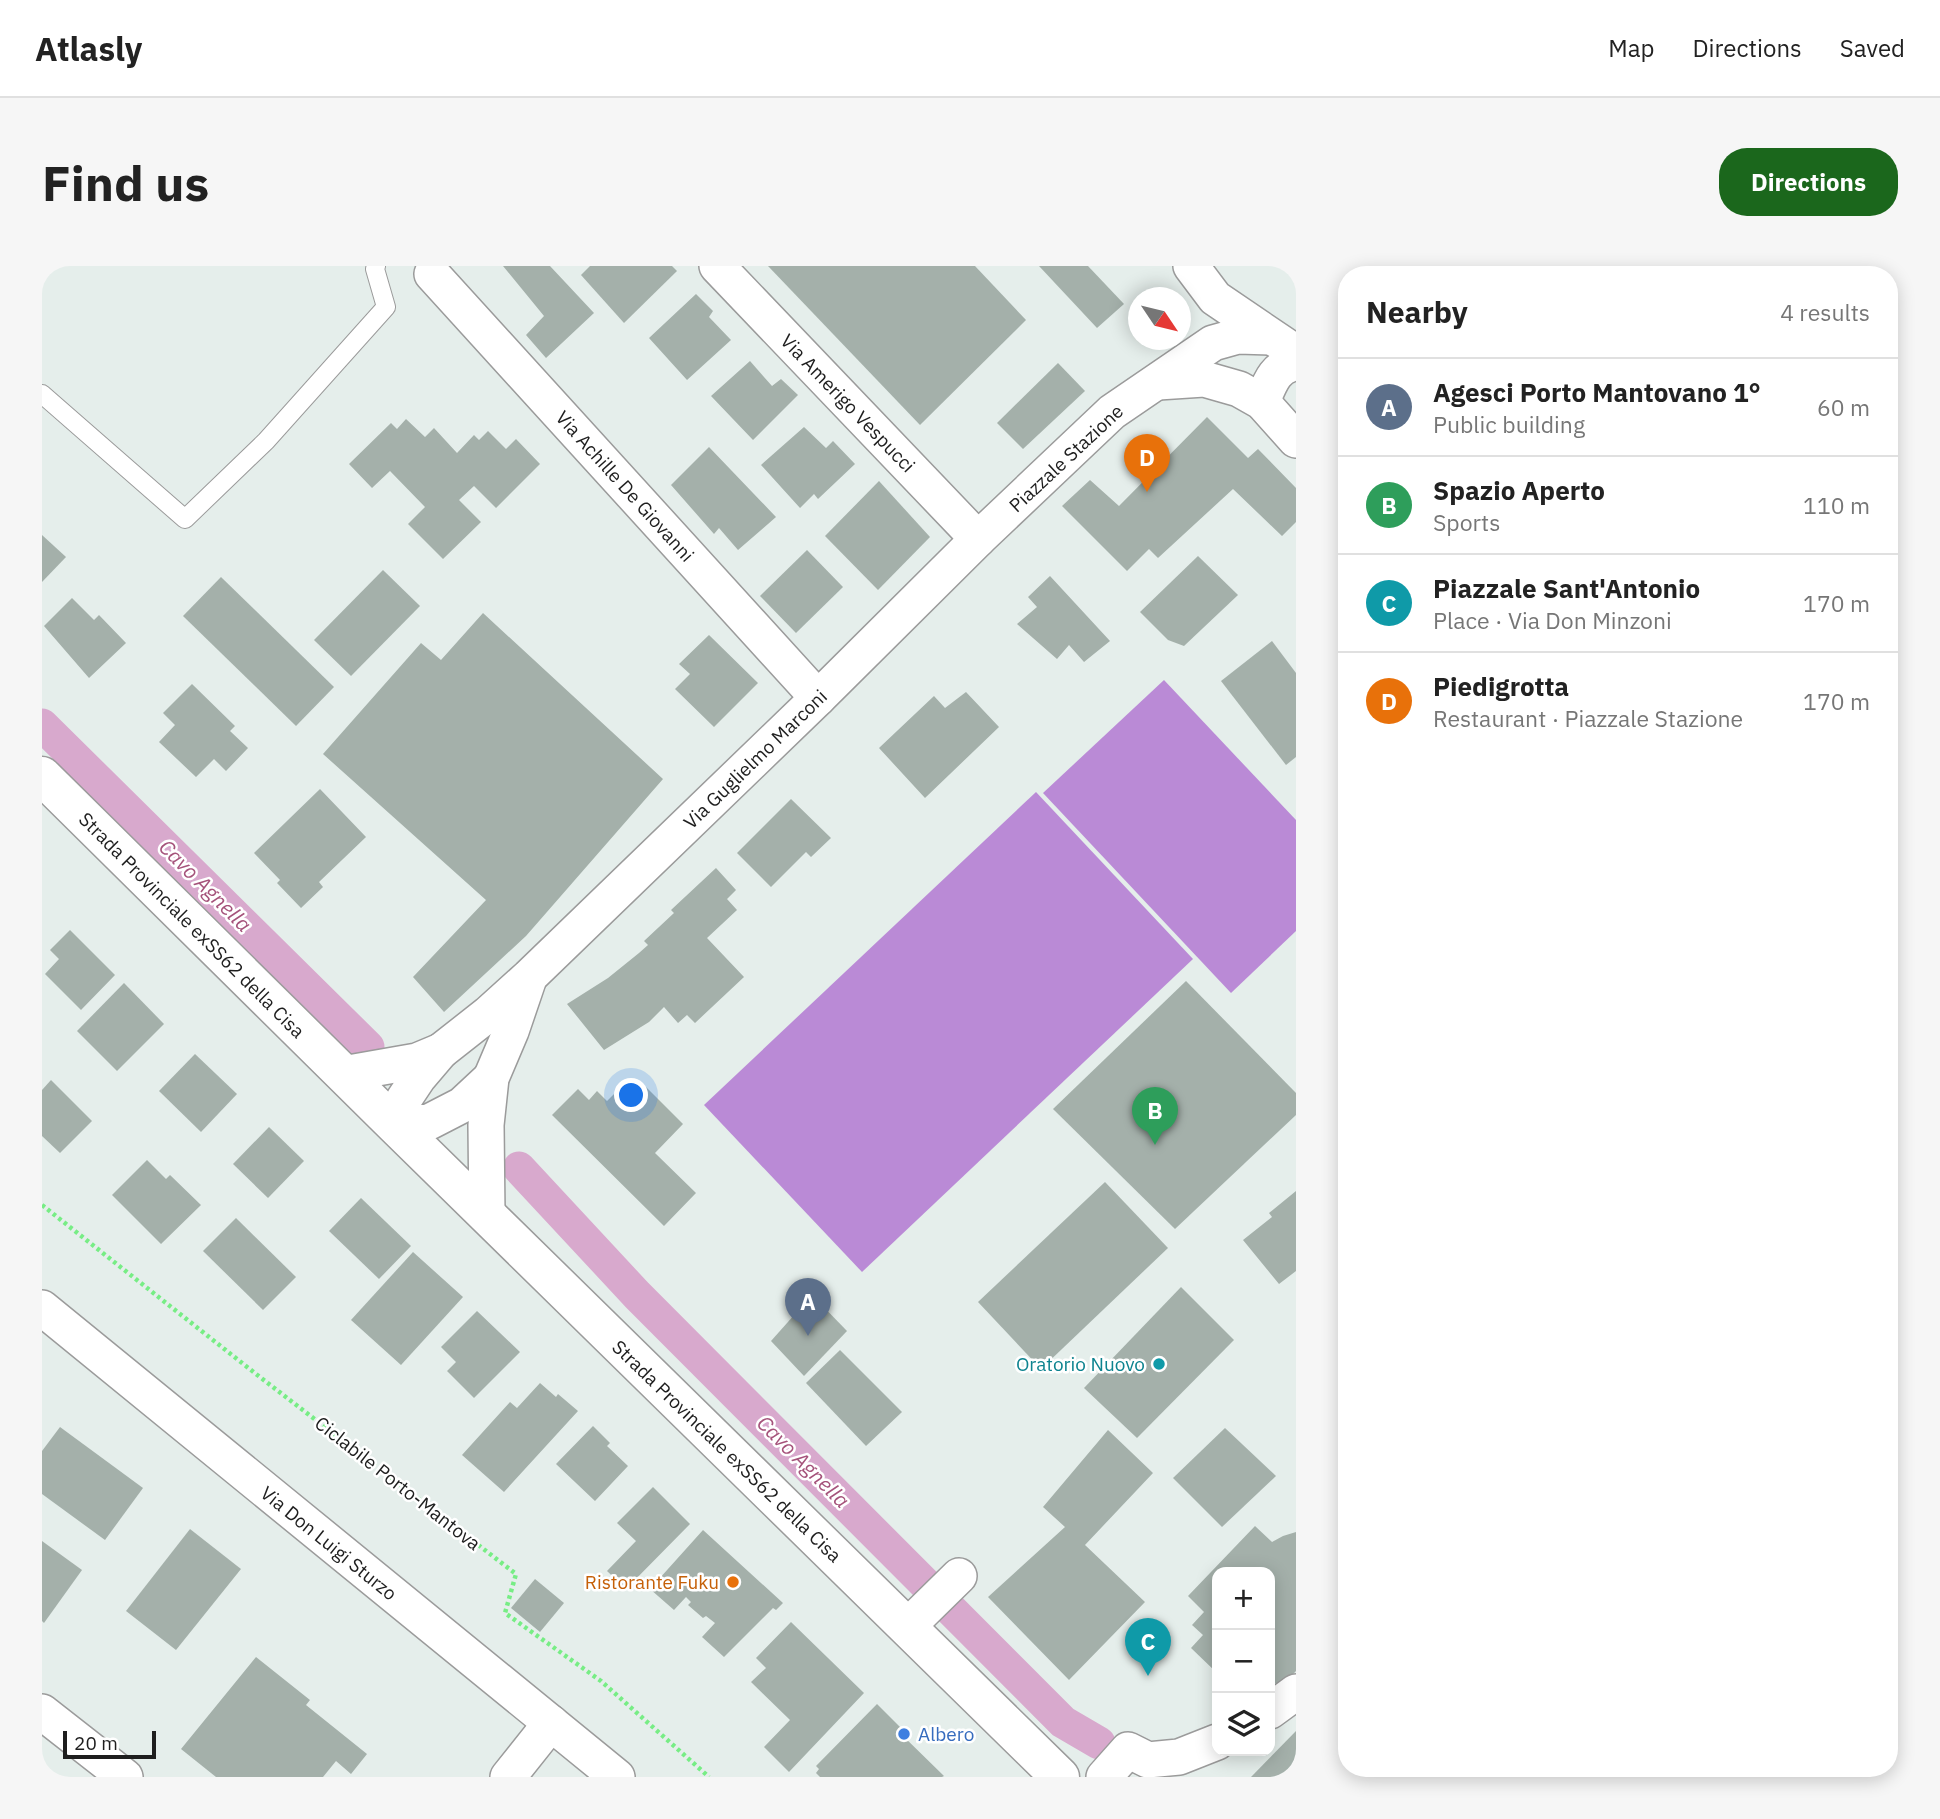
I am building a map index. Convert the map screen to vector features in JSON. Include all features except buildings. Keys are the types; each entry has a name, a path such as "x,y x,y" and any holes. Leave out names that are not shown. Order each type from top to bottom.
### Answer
{"street":[{"name":"Via Amerigo Vespucci","path":"717,266 978,539"},
{"path":"1191,266 1215,298 1284,345"},
{"name":"Via Achille De Giovanni","path":"432,274 818,698"},
{"path":"1215,298 1212,363 1219,383"},
{"name":"Piazzale Stazione","path":"978,539 1112,411 1213,343 1238,336 1284,345"},
{"path":"1262,402 1274,375 1296,363"},
{"name":"Piazzale Stazione","path":"1158,382 1204,379 1239,389 1262,402 1296,440"},
{"name":"Via Guglielmo Marconi","path":"491,1078 462,1105 429,1122 395,1125 404,1099 441,1051 529,977 978,539"},
{"name":"Strada Provinciale exSS62 della Cisa","path":"42,776 1059,1777"},
{"name":"Via Guglielmo Marconi","path":"486,1215 486,1125 491,1078 511,1031 529,977"},
{"name":"Via Guglielmo Marconi","path":"343,1074 417,1061 441,1051"},
{"name":"Via Don Luigi Sturzo","path":"42,1308 617,1777"},
{"path":"907,1628 959,1576"},
{"path":"1275,1707 1296,1692"},
{"path":"42,1712 125,1777"},
{"path":"508,1777 551,1723"},
{"path":"1104,1777 1128,1750 1148,1760 1179,1757 1212,1744"}],"lane":[{"path":"42,394 185,520 267,441 386,307 376,266"}],"path":[{"name":"Ciclabile Porto-Mantova","path":"42,1205 516,1574 505,1614 601,1681 709,1777"}],"shaded area":[{"path":"1164,680 1296,820 1296,931 1231,993 1043,793"},
{"path":"1036,792 1193,959 862,1272 704,1105"}],"waterway":[{"name":"Cavo Agnella","path":"42,725 368,1047"},
{"name":"Cavo Agnella","path":"519,1168 637,1295 1063,1722 1099,1743"}],"place":[{"name":"Piedigrotta","path":"1147,492"},
{"name":"Spazio Aperto","path":"1155,1145"},
{"name":"Agesci Porto Mantovano 1°","path":"808,1336"},
{"name":"Oratorio Nuovo","path":"1159,1364"},
{"name":"Ristorante Fuku","path":"733,1582"},
{"name":"Piazzale Sant'Antonio","path":"1148,1676"},
{"name":"Albero","path":"904,1734"}]}
